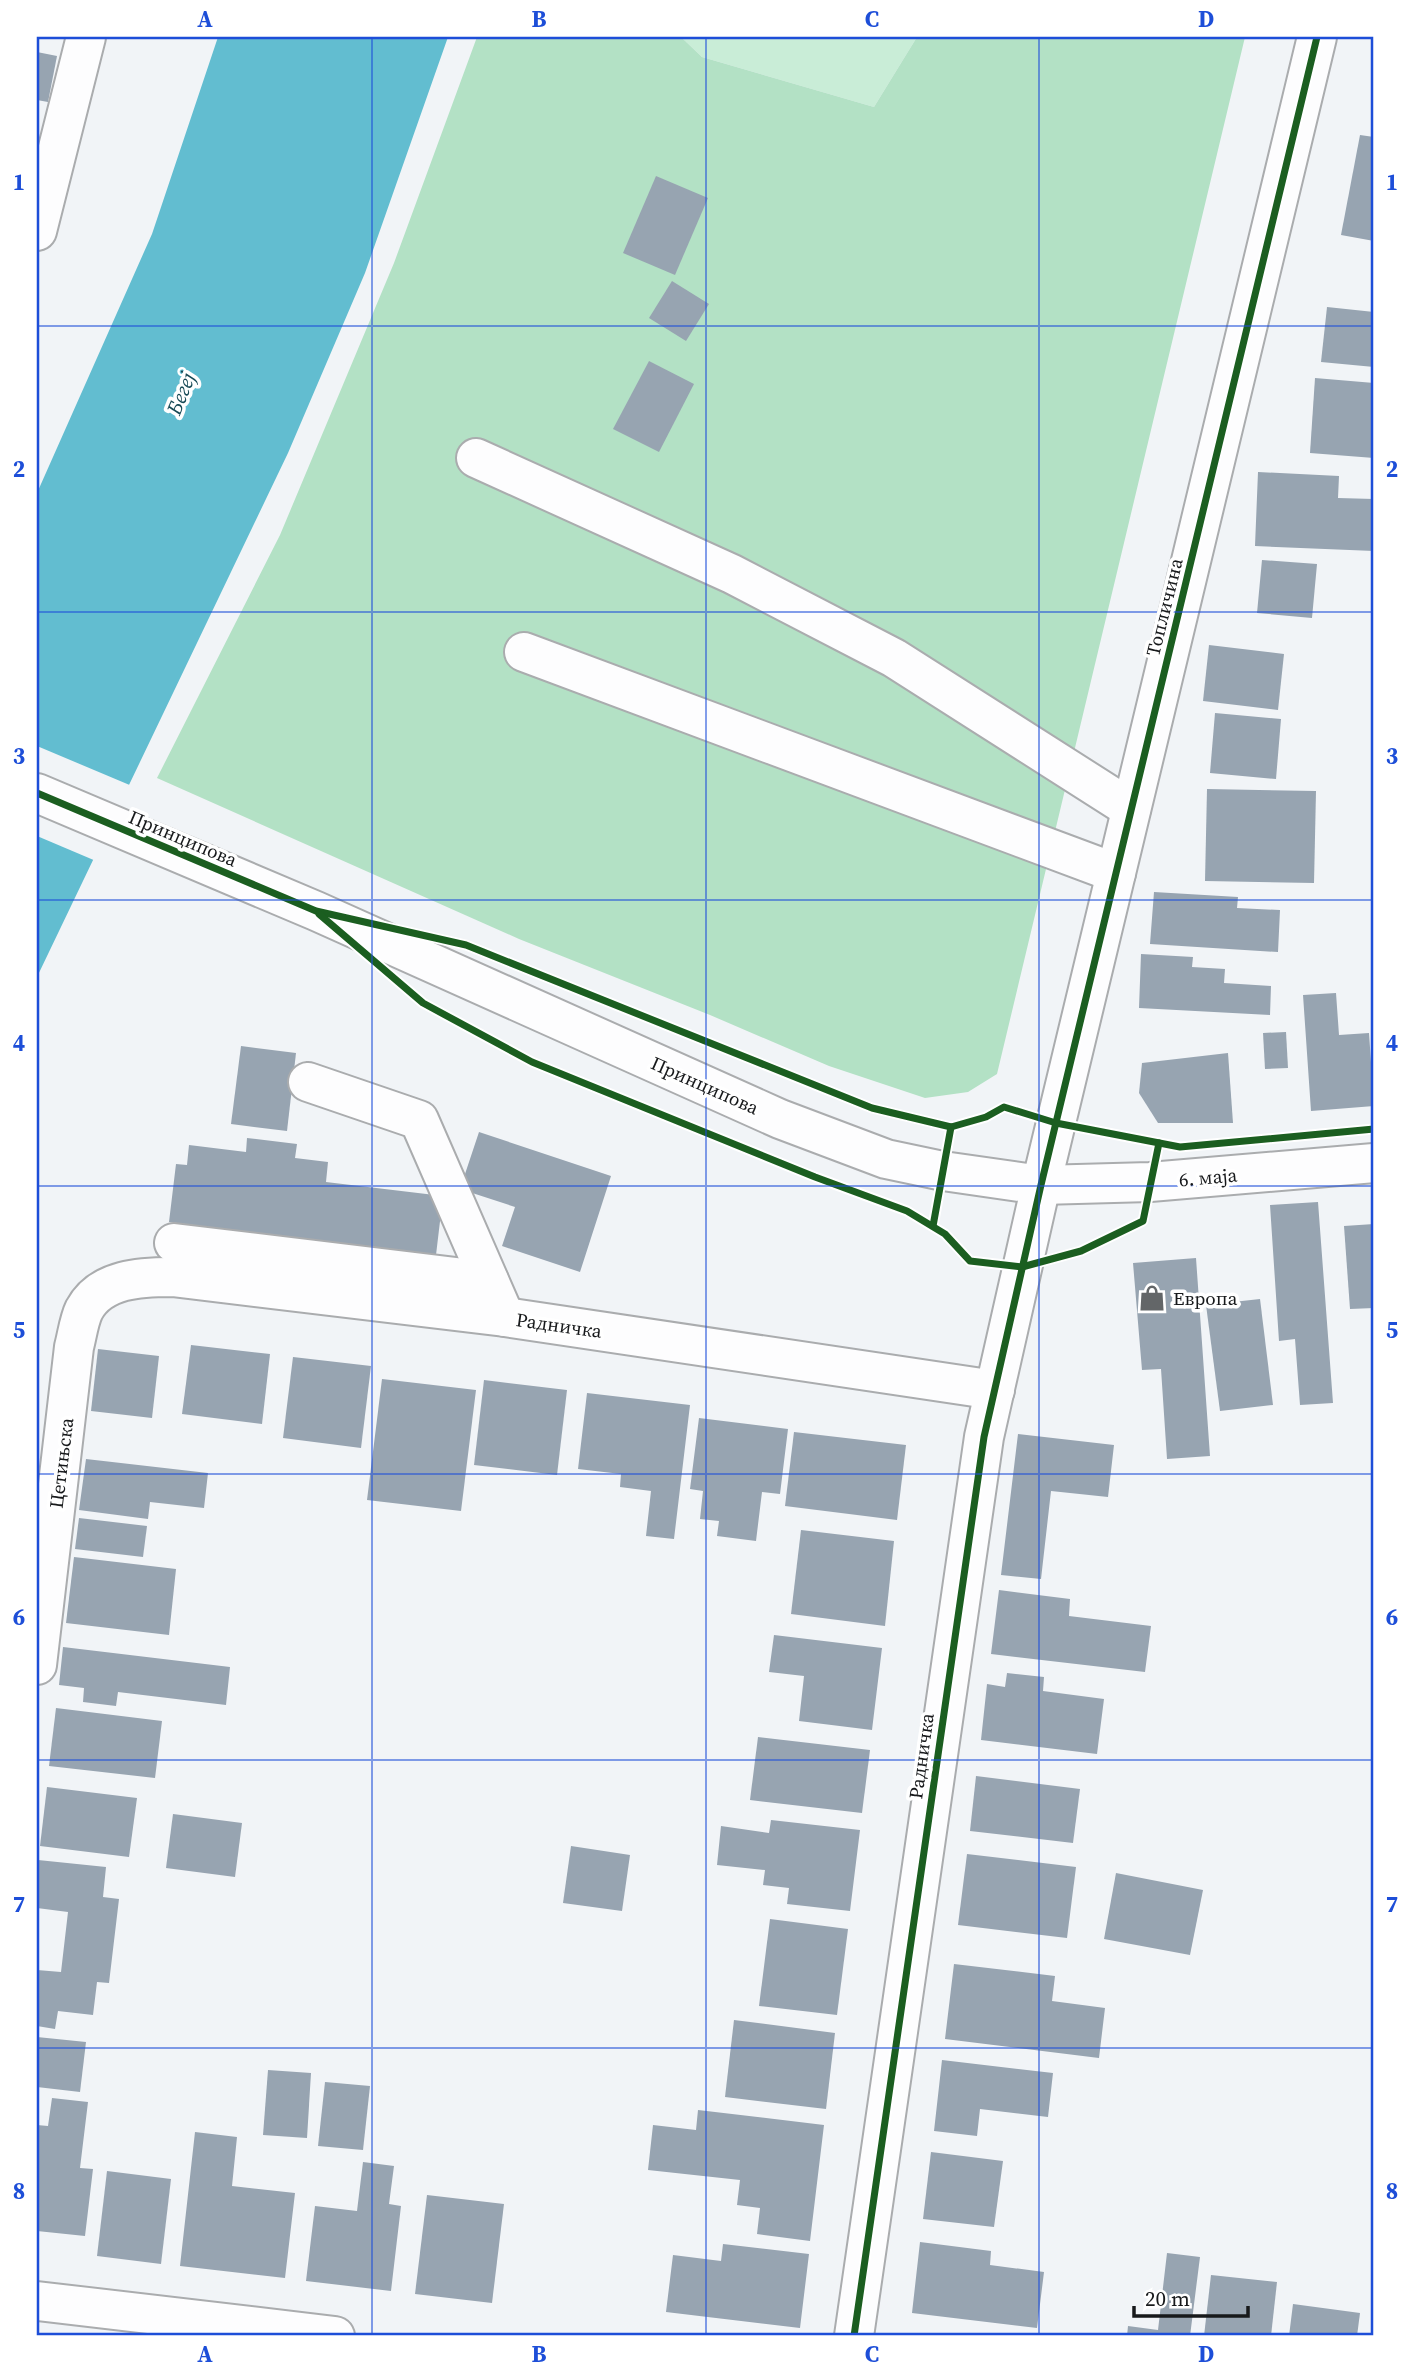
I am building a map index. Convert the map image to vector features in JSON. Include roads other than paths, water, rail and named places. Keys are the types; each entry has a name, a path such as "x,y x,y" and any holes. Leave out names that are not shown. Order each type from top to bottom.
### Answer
{"street":[{"path":"37,231 86,37"},
{"name":"Топличина","path":"1041,1185 1317,37"},
{"path":"476,458 732,575 894,658 1131,809"},
{"path":"524,652 1116,873"},
{"name":"Принципова","path":"37,793 316,911 769,1114 834,1140 886,1159 1041,1185"},
{"path":"308,1082 419,1120 505,1317"},
{"name":"6. маја","path":"1041,1185 1150,1182 1374,1163"},
{"name":"Радничка","path":"854,2336 984,1437 1041,1185"},
{"path":"174,1243 489,1281"},
{"name":"Радничка","path":"121,1281 144,1277 172,1277 505,1317 995,1390"},
{"name":"Цетињска","path":"37,1665 74,1347 84,1309 99,1294 121,1281"},
{"path":"37,2301 335,2336"}],"water":[{"name":"Бегеј","path":"218,37 448,37 365,273 288,453 37,977 37,493 152,234"}],"place":[{"name":"Европа","path":"1152,1298"}]}
